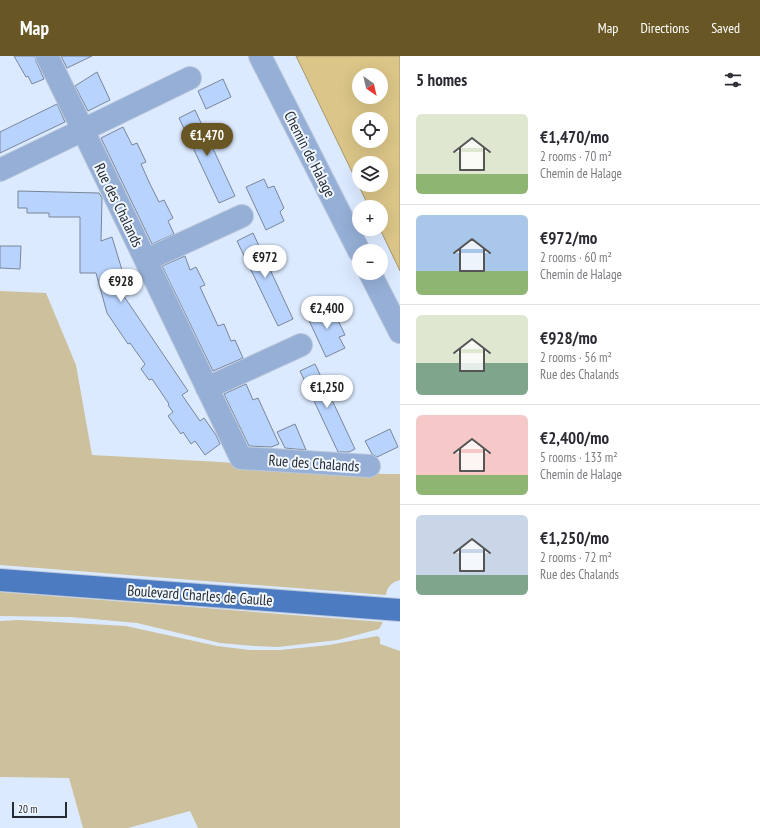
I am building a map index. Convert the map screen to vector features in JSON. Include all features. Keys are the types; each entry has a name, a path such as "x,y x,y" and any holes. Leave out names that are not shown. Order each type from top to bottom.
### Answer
{"main road":[{"name":"Boulevard Charles de Gaulle","path":"0,580 400,610"}],"street":[{"name":"Rue des Chalands","path":"47,56 241,458 369,466"},
{"name":"Chemin de Halage","path":"260,56 355,244"},
{"path":"0,170 190,78"},
{"path":"146,260 242,216"},
{"path":"374,280 400,332"},
{"path":"207,388 301,345"}],"shaded area":[{"path":"296,56 400,56 400,271 383,236 388,236 388,200 366,200 362,192 388,192 388,156 352,156 352,172"},
{"path":"0,291 46,293 76,365 92,455 400,474 400,580 390,585 386,595 0,565"},
{"path":"0,592 383,622 379,629 338,640 278,647 254,646 220,643 137,623 71,617 0,616"},
{"path":"19,620 126,626 217,646 250,650 280,650 329,645 377,636 380,638 380,644 400,651 400,828 198,828 190,811 128,828 83,828 69,778 0,777 0,621"}],"building":[{"path":"14,56 35,56 44,79 32,84 28,76 26,77"},
{"path":"61,56 92,56 67,68"},
{"path":"97,72 110,100 88,111 75,86"},
{"path":"223,79 231,97 206,109 198,91"},
{"path":"57,104 65,122 0,153 0,132"},
{"path":"195,110 235,196 219,203 179,118"},
{"path":"123,127 132,145 137,143 146,162 141,164 159,202 164,200 173,218 168,221 174,234 152,244 101,138"},
{"path":"264,179 268,188 274,186 284,208 280,212 284,221 266,230 246,187"},
{"path":"18,191 99,193 102,198 101,241 112,237 126,283 117,286 188,391 182,395 200,421 204,418 216,435 220,444 205,455 195,441 191,444 183,432 181,434 168,416 173,412 168,405 169,404 152,379 149,380 141,369 145,364 130,343 128,344 107,313 96,273 80,273 80,217 49,217 49,213 27,213 27,208 18,208"},
{"path":"253,233 293,319 278,326 237,241"},
{"path":"0,246 21,246 20,269 0,268"},
{"path":"185,256 190,270 196,267 205,285 200,287 218,326 224,324 231,341 235,340 243,358 213,371 162,266"},
{"path":"324,305 329,316 335,314 345,335 339,337 345,348 326,357 306,314"},
{"path":"315,364 355,449 349,452 338,452 300,371"},
{"path":"246,384 253,400 258,398 279,444 271,447 249,446 224,394"},
{"path":"295,424 306,450 285,448 277,432"},
{"path":"390,429 398,447 377,457 372,454 365,441"}]}
